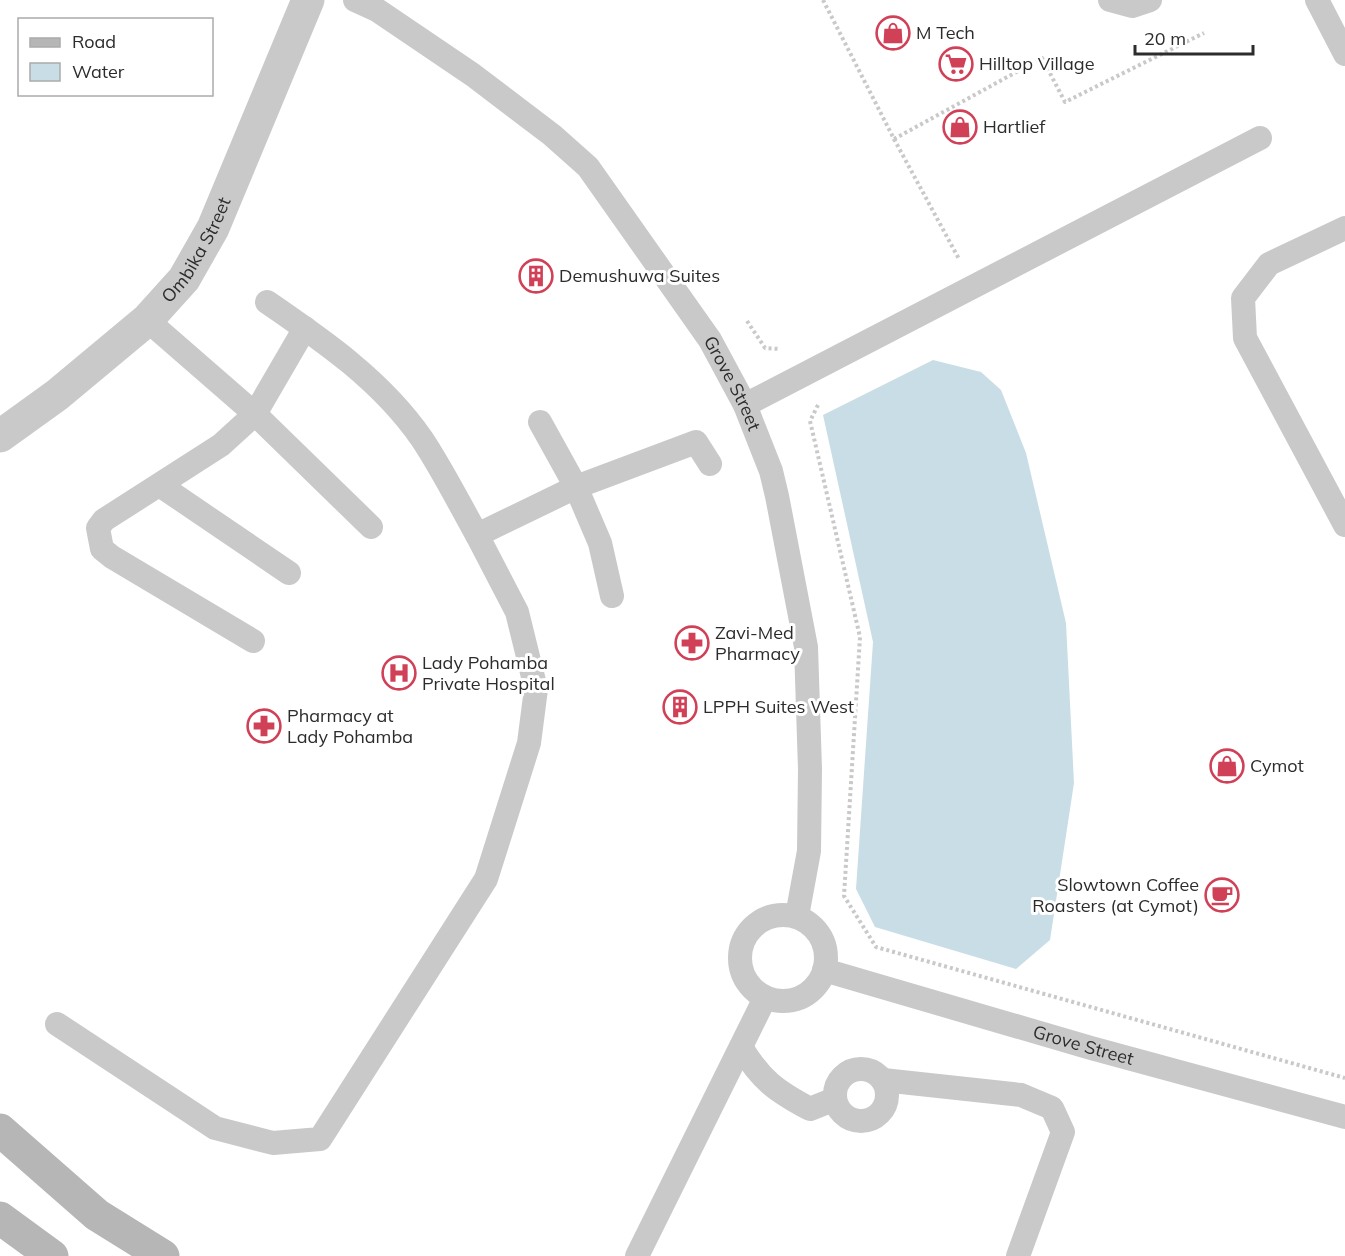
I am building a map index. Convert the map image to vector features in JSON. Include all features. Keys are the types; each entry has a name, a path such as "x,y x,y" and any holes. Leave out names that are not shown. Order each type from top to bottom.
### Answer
{"main road":[{"path":"0,1130 97,1215 163,1256"},
{"path":"0,1218 52,1256"}],"street":[{"name":"Ombika Street","path":"0,436 57,395 147,320 184,279 213,228 308,0"}],"lane":[{"name":"Grove Street","path":"356,0 377,10 474,75 552,135 588,167 710,340 745,405 771,471 806,647 810,769 809,851 796,916"},
{"path":"1110,0 1132,6 1150,0"},
{"path":"1317,0 1345,54"},
{"path":"745,405 1260,138"},
{"path":"1345,228 1269,264 1243,298 1245,338 1345,525"},
{"path":"57,1024 215,1128 273,1143 320,1139 486,879 529,742 536,689 517,612 422,438 384,394 345,356 267,302"},
{"path":"147,320 255,414 371,527"},
{"path":"253,641 102,549 98,528 104,520 161,486 221,445 255,414 305,328"},
{"path":"540,422 576,487 600,543 612,596"},
{"path":"477,535 696,433 710,464"},
{"path":"161,486 289,573"},
{"path":"782,914 796,916 809,923 819,933 825,946 824,970 817,986 806,995 779,1002 765,998 744,978 740,964 743,943 755,925 767,917 782,914"},
{"name":"Grove Street","path":"824,970 1091,1048 1345,1117"},
{"path":"637,1256 765,998"},
{"path":"741,1047 758,1074 784,1095 810,1109 835,1099"},
{"path":"862,1069 874,1072 883,1080 887,1091 886,1102 880,1112 870,1119 859,1121 848,1118 839,1110 835,1099 836,1088 842,1077 851,1070 862,1069"},
{"path":"883,1080 1021,1095 1052,1108 1063,1132 1018,1256"}],"path":[{"path":"823,0 894,139 962,264"},
{"path":"894,139 1042,58 1065,102 1204,33"},
{"path":"819,452 860,637 844,896 876,947 1345,1078"}],"water":[{"path":"933,360 981,372 1001,390 1026,453 1066,623 1074,783 1050,940 1016,969 875,927 856,889 873,642 823,415"}],"place":[{"name":"M Tech","path":"893,33"},
{"name":"Hilltop Village","path":"956,64"},
{"name":"Hartlief","path":"960,127"},
{"name":"Demushuwa Suites","path":"536,276"},
{"name":"Zavi-Med Pharmacy","path":"692,643"},
{"name":"Lady Pohamba Private Hospital","path":"399,673"},
{"name":"LPPH Suites West","path":"680,707"},
{"name":"Pharmacy at Lady Pohamba","path":"264,726"},
{"name":"Cymot","path":"1227,766"},
{"name":"Slowtown Coffee Roasters (at Cymot)","path":"1222,895"}]}
